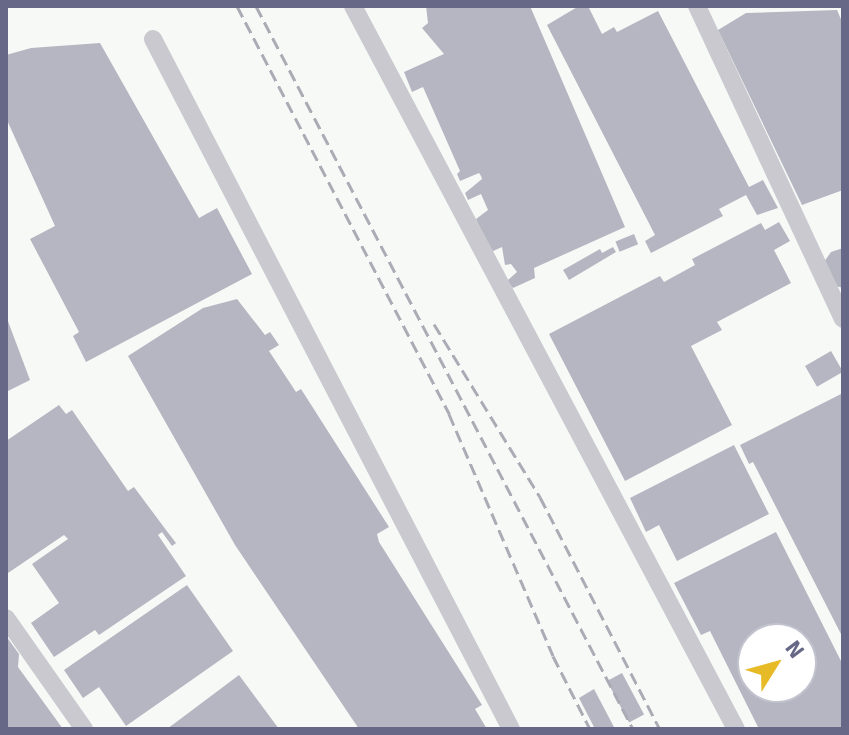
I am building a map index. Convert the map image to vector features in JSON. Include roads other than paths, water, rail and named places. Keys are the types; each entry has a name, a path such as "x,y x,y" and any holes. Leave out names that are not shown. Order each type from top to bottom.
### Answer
{"street":[{"path":"353,6 736,729"},
{"path":"697,6 843,319"},
{"path":"153,39 511,729"},
{"path":"6,618 84,729"}],"railway":[{"path":"237,6 449,414 553,656 590,729"},
{"path":"256,6 633,729"},
{"path":"434,324 540,497 660,729"}]}
